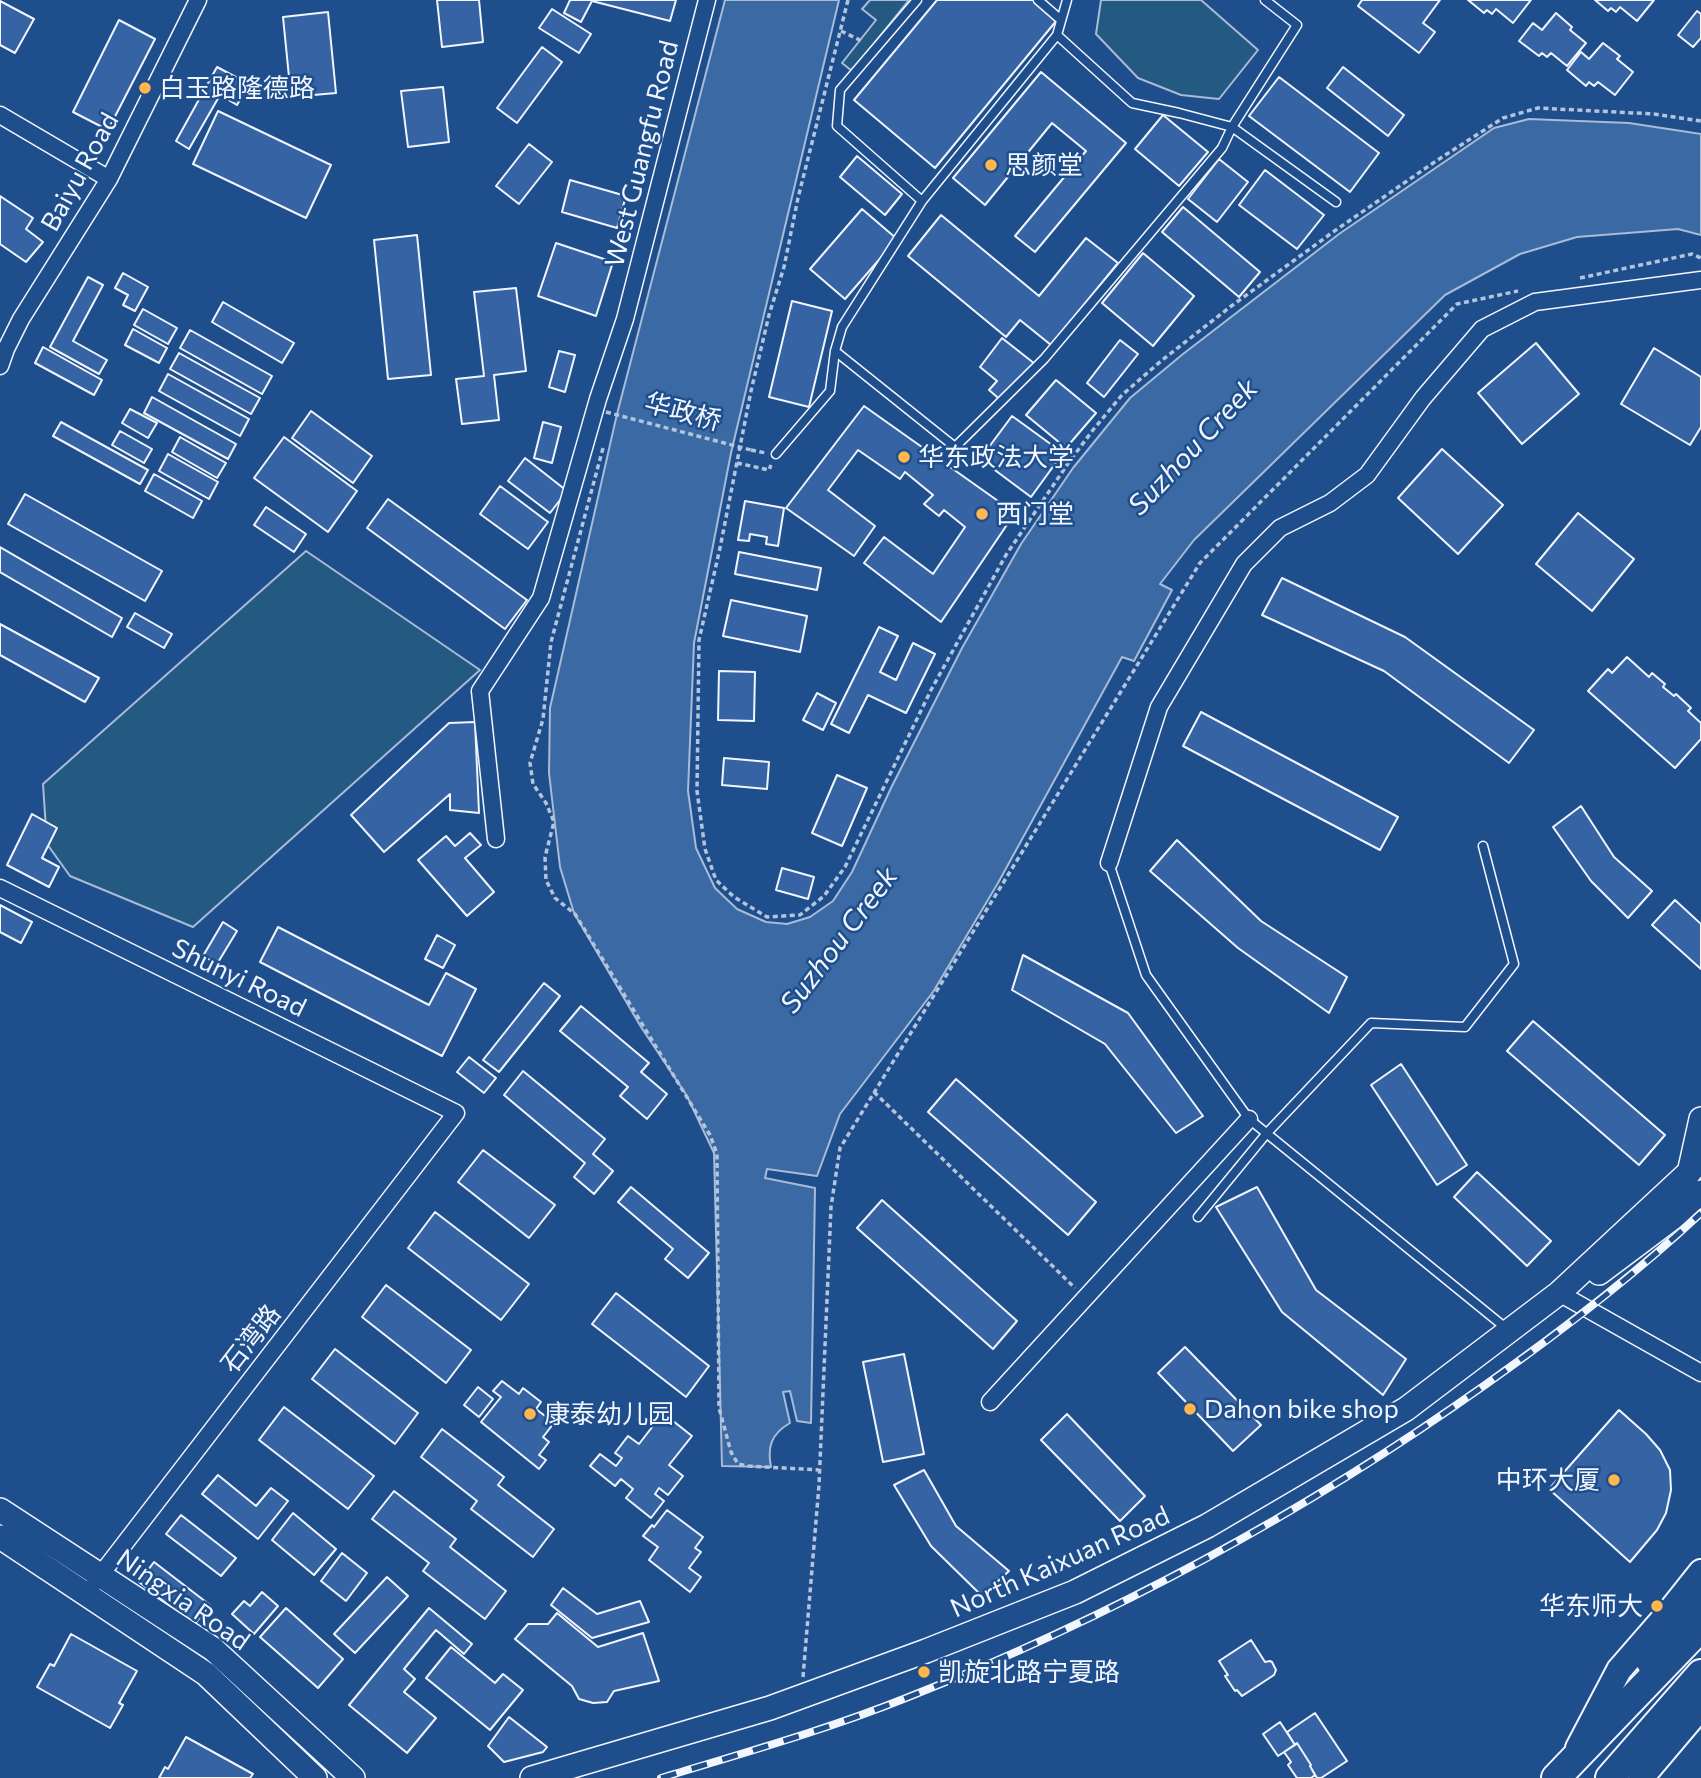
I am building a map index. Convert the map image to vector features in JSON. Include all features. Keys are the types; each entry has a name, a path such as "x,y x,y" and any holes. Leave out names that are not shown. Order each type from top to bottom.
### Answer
{"highway":[{"path":"1554,1778 1701,1628"},
{"path":"1578,1778 1701,1635"},
{"path":"1610,1778 1701,1674"}],"main road":[{"path":"1579,1746 1619,1670 1701,1572"},
{"path":"1554,1778 1701,1602"},
{"path":"1616,1778 1701,1681"},
{"path":"1641,1778 1701,1707"}],"street":[{"name":"Baiyu Road","path":"0,366 21,318 108,179 198,0"},
{"name":"West Guangfu Road","path":"496,839 480,691 541,598 598,399 625,319 707,0"},
{"path":"0,115 108,179"},
{"path":"1109,863 1159,707 1244,564 1280,528 1330,503 1367,475 1423,398 1482,329 1535,302 1701,280"},
{"name":"Shunyi Road","path":"0,888 456,1113"},
{"name":"石湾路","path":"86,1594 456,1113"},
{"path":"990,1402 1250,1119"},
{"name":"North Kaixuan Road","path":"532,1778 770,1708 926,1651 1075,1592 1207,1526 1406,1409 1559,1293 1697,1175 1701,1119"},
{"path":"1559,1293 1701,1373"},
{"name":"Ningxia Road","path":"0,1510 213,1649 353,1778"},
{"name":"Ningxia Road","path":"0,1537 206,1674 315,1778"}],"lane":[{"path":"917,0 840,90 837,126 922,201"},
{"path":"1038,0 1061,20"},
{"path":"776,454 830,391 835,351 842,327 922,201 1057,35 1066,0"},
{"path":"835,351 955,447 1044,359 1222,148 1232,127 1297,25 1265,0"},
{"path":"1057,35 1132,103 1232,127 1336,202"},
{"path":"1198,1217 1267,1133 1371,1023 1465,1027 1514,964 1483,846"},
{"path":"1109,863 1146,975 1250,1119 1510,1331"}],"path":[{"path":"848,0 798,198 784,267 754,378 699,640 697,791 705,849 716,880 734,897 767,917 800,915 824,895 845,867 931,690 1016,539 1069,462 1122,395 1172,352 1333,232 1503,118 1538,108 1654,114 1701,121"},
{"path":"841,31 875,48"},
{"name":"华政桥","path":"606,412 751,450"},
{"path":"606,439 551,642 543,719 530,763 533,784 546,803 554,822 545,857 546,880 555,898 575,914 710,1135 717,1154 719,1408 731,1452 738,1464 819,1470"},
{"path":"736,463 769,470 776,454"},
{"path":"874,1091 1086,1298"}],"shaded area":[{"path":"870,0 909,0 852,71 842,63 876,20 862,9"},
{"path":"1101,0 1201,0 1258,50 1219,99 1181,95 1138,78 1096,34"},
{"path":"306,551 480,670 193,927 70,876 47,844 43,784"}],"water":[{"name":"Suzhou Creek","path":"725,0 839,0 731,453 694,643 688,791 696,848 715,888 737,909 766,922 787,924 810,917 833,901 852,872 962,648 1021,544 1073,468 1130,398 1339,234 1494,128 1529,119 1629,123 1701,134 1701,235 1678,229 1577,237 1520,254 1445,295 1194,540 1160,584 1172,590 1134,661 1122,657 998,883 933,992 840,1114 817,1176 767,1169 765,1178 815,1188 811,1423 797,1421 790,1391 783,1392 790,1423 778,1432 772,1442 771,1467 722,1466 714,1153 687,1096 641,1027 574,913 560,867 549,773 550,708 617,414"}],"building":[{"path":"437,0 479,0 483,42 442,47"},
{"path":"570,0 676,0 670,21 592,1 581,22 564,13"},
{"path":"937,0 1033,0 1057,20 935,168 854,100"},
{"path":"1362,0 1440,0 1423,23 1435,32 1419,53 1358,6"},
{"path":"1468,0 1531,0 1513,23 1496,9 1492,14 1487,10 1484,13"},
{"path":"1595,0 1654,0 1637,21 1620,7 1616,12 1611,8 1608,11"},
{"path":"0,1 34,19 15,53 0,45"},
{"path":"552,9 591,34 579,53 539,28"},
{"path":"1697,11 1701,14 1701,38 1693,47 1678,35"},
{"path":"328,12 336,93 291,97 283,17"},
{"path":"1556,13 1572,27 1570,30 1586,43 1567,66 1551,53 1547,57 1542,53 1539,56 1519,41 1533,23 1542,30"},
{"path":"119,20 155,39 108,130 73,112"},
{"path":"1603,43 1620,56 1617,59 1633,72 1615,95 1598,82 1594,86 1589,82 1586,86 1567,70 1581,52 1589,59"},
{"path":"542,47 562,62 517,123 497,108"},
{"path":"217,67 249,84 237,105 220,95 189,149 176,141"},
{"path":"1343,67 1404,115 1388,136 1327,88"},
{"name":"思颜堂","path":"1041,72 1126,143 1035,252 1015,236 1086,151 1052,123 985,205 953,178"},
{"path":"1279,77 1379,153 1350,192 1249,116"},
{"path":"443,87 449,142 408,147 401,91"},
{"path":"218,111 331,165 306,218 193,164"},
{"path":"1163,115 1208,152 1179,186 1135,149"},
{"path":"529,144 552,162 519,204 496,186"},
{"path":"857,156 902,194 885,215 840,177"},
{"path":"1219,159 1248,182 1217,222 1188,199"},
{"path":"1265,170 1324,215 1297,249 1239,205"},
{"path":"570,180 626,196 617,228 562,212"},
{"path":"0,196 33,218 26,229 43,242 26,262 0,244"},
{"path":"1183,207 1260,272 1239,297 1162,232"},
{"path":"862,209 897,239 845,299 810,269"},
{"path":"941,215 1039,296 1086,238 1118,263 1051,345 1020,320 1006,337 908,256"},
{"path":"417,235 431,375 388,379 374,240"},
{"path":"556,243 613,262 596,316 538,296"},
{"path":"1143,253 1194,296 1153,346 1102,303"},
{"path":"123,273 148,287 135,311 123,305 128,295 115,288"},
{"path":"88,277 103,285 73,341 107,360 99,374 50,347"},
{"path":"516,288 526,371 494,375 499,420 462,424 456,379 484,376 474,292"},
{"path":"792,301 832,311 809,407 769,397"},
{"path":"223,302 294,343 282,363 212,322"},
{"path":"143,309 177,328 168,344 134,325"},
{"path":"133,329 167,348 159,363 125,345"},
{"path":"190,330 272,376 262,394 180,348"},
{"path":"1002,338 1035,364 1004,403 989,390 997,381 980,367"},
{"path":"1120,340 1138,354 1104,397 1087,383"},
{"path":"1536,343 1579,394 1522,444 1478,393"},
{"path":"43,347 102,380 94,395 35,363"},
{"path":"1654,348 1701,377 1701,427 1690,445 1621,404"},
{"path":"559,351 575,355 565,392 549,387"},
{"path":"179,353 260,398 251,414 170,369"},
{"path":"168,374 249,419 240,436 159,391"},
{"path":"1056,380 1096,413 1066,448 1026,415"},
{"path":"152,397 236,444 228,459 144,413"},
{"name":"西门堂","path":"864,406 1015,513 941,622 864,563 884,537 933,574 965,527 944,510 939,516 924,504 933,495 905,472 900,479 858,450 828,490 875,526 854,556 786,508"},
{"path":"130,409 157,423 148,438 122,423"},
{"path":"311,411 372,456 353,483 292,438"},
{"path":"1012,416 1063,453 1031,497 980,459"},
{"path":"61,422 148,470 140,484 53,436"},
{"path":"543,422 561,427 552,463 534,458"},
{"path":"120,431 152,449 144,463 112,445"},
{"path":"180,437 226,463 217,478 172,452"},
{"path":"284,437 357,491 328,532 254,478"},
{"path":"1442,449 1503,505 1458,554 1398,498"},
{"path":"168,454 218,482 209,499 159,471"},
{"path":"525,458 567,491 550,513 508,481"},
{"path":"154,474 202,501 193,518 145,491"},
{"path":"500,486 548,522 528,549 480,514"},
{"path":"25,494 162,571 145,601 8,524"},
{"path":"388,499 527,600 505,629 367,528"},
{"path":"745,501 784,508 778,546 766,544 767,537 750,534 749,541 738,540"},
{"path":"266,507 306,534 294,552 254,525"},
{"path":"1578,513 1634,559 1592,611 1536,564"},
{"path":"0,547 122,618 112,637 0,572"},
{"path":"739,552 821,568 817,590 735,574"},
{"path":"1282,578 1405,637 1534,730 1509,763 1384,671 1262,615"},
{"path":"731,600 807,616 800,652 723,636"},
{"path":"135,613 172,634 164,648 127,627"},
{"path":"0,624 99,678 85,702 0,655"},
{"path":"879,627 898,636 880,672 896,680 913,643 935,654 906,713 868,695 849,733 831,724"},
{"path":"1627,657 1649,677 1652,673 1665,684 1663,687 1674,696 1676,694 1691,708 1688,711 1701,723 1701,739 1675,768 1588,691 1608,669 1612,673"},
{"path":"719,671 755,672 754,721 718,720"},
{"path":"817,693 836,703 823,730 803,720"},
{"path":"1201,712 1398,817 1380,850 1183,746"},
{"path":"475,722 479,813 450,810 450,794 384,852 351,815 449,723"},
{"path":"724,758 769,762 767,789 722,785"},
{"path":"837,775 867,788 842,846 812,833"},
{"path":"1581,806 1614,857 1652,891 1628,918 1591,881 1553,827"},
{"path":"32,814 57,828 42,858 59,867 49,887 7,865"},
{"path":"470,833 481,845 465,858 494,892 467,916 418,860 446,836 455,846"},
{"path":"1177,840 1261,921 1347,977 1329,1013 1238,948 1150,871"},
{"path":"782,868 814,877 808,899 776,890"},
{"path":"1675,900 1701,924 1701,969 1652,925"},
{"path":"0,905 32,922 21,943 0,932"},
{"path":"223,922 237,931 217,964 203,956"},
{"path":"278,927 429,1005 446,973 476,989 442,1056 260,962"},
{"path":"437,935 455,945 443,968 425,959"},
{"path":"1023,955 1128,1013 1203,1116 1176,1133 1105,1044 1012,990"},
{"path":"544,983 560,996 499,1072 483,1060"},
{"path":"581,1006 649,1063 641,1072 667,1094 647,1119 620,1096 628,1087 560,1031"},
{"path":"1533,1021 1665,1135 1639,1165 1507,1051"},
{"path":"469,1057 496,1078 484,1093 457,1072"},
{"path":"1401,1064 1467,1165 1437,1185 1371,1085"},
{"path":"523,1071 605,1139 593,1154 613,1171 594,1194 574,1177 585,1163 504,1095"},
{"path":"956,1079 1096,1202 1068,1235 928,1112"},
{"path":"483,1150 555,1205 529,1238 458,1182"},
{"path":"1477,1172 1551,1241 1527,1266 1454,1197"},
{"path":"631,1187 709,1253 688,1278 665,1259 673,1249 618,1202"},
{"path":"1257,1187 1316,1290 1406,1359 1383,1395 1282,1312 1216,1207"},
{"path":"882,1200 1017,1321 993,1349 857,1228"},
{"path":"435,1212 529,1284 501,1320 408,1248"},
{"path":"386,1285 471,1350 446,1383 362,1317"},
{"path":"616,1293 709,1366 686,1397 592,1324"},
{"path":"1185,1347 1261,1425 1233,1451 1158,1373"},
{"path":"335,1349 418,1413 395,1444 312,1379"},
{"path":"904,1354 924,1454 883,1462 863,1362"},
{"path":"502,1381 519,1394 523,1388 541,1402 536,1409 554,1423 543,1437 549,1442 539,1455 546,1460 539,1469 481,1422 501,1397 493,1391"},
{"path":"478,1387 493,1399 479,1417 464,1405"},
{"path":"284,1407 374,1476 348,1509 259,1440"},
{"name":"中环大厦","path":"1619,1410 1660,1450 1670,1470 1671,1490 1666,1513 1657,1530 1630,1562 1549,1489"},
{"path":"663,1413 692,1436 669,1465 683,1476 668,1495 659,1488 655,1494 664,1501 651,1518 626,1498 633,1489 621,1479 615,1486 590,1466 600,1454 616,1466 622,1458 615,1453 628,1436 639,1444"},
{"path":"1067,1414 1145,1496 1120,1521 1041,1440"},
{"path":"442,1429 504,1477 498,1485 554,1529 533,1557 471,1509 477,1501 421,1457"},
{"path":"924,1470 956,1526 1009,1571 982,1596 931,1546 894,1485"},
{"path":"218,1475 256,1506 271,1488 288,1501 258,1539 202,1494"},
{"path":"394,1491 456,1539 450,1547 506,1591 485,1619 423,1571 429,1563 372,1519"},
{"path":"667,1510 703,1537 695,1548 701,1552 689,1568 701,1577 690,1592 649,1560 658,1547 643,1536"},
{"path":"293,1513 336,1549 314,1575 272,1540"},
{"path":"181,1515 236,1558 221,1576 166,1534"},
{"path":"342,1553 367,1573 346,1601 321,1581"},
{"path":"154,1562 210,1605 194,1625 139,1582"},
{"path":"387,1577 408,1596 355,1653 334,1634"},
{"path":"563,1588 597,1614 640,1601 649,1622 592,1638 551,1605"},
{"path":"262,1592 278,1606 254,1634 232,1614 244,1601 250,1606"},
{"path":"286,1608 343,1659 318,1688 260,1637"},
{"path":"429,1608 472,1644 464,1654 436,1630 404,1669 415,1679 404,1692 436,1718 407,1753 349,1705"},
{"path":"557,1613 598,1647 643,1633 659,1681 614,1691 607,1702 593,1703 579,1699 572,1686 515,1639 528,1624 548,1624"},
{"path":"71,1634 137,1671 119,1703 123,1705 110,1728 37,1687 50,1664 54,1666"},
{"path":"1251,1640 1265,1662 1272,1662 1276,1670 1274,1675 1242,1696 1225,1676 1228,1675 1219,1661"},
{"path":"451,1647 495,1683 503,1674 523,1690 490,1730 426,1678"},
{"path":"1315,1713 1347,1761 1321,1778 1317,1778 1297,1743 1295,1745 1287,1732"},
{"path":"509,1717 547,1747 543,1752 504,1762 488,1746"},
{"path":"1280,1722 1295,1745 1278,1756 1263,1734"},
{"path":"186,1737 253,1774 250,1778 159,1778 165,1767 168,1769"},
{"path":"1297,1743 1315,1775 1311,1778 1297,1778 1288,1765 1291,1762 1284,1752"}],"railway":[{"path":"661,1778 815,1731 906,1698 1058,1633 1205,1559 1347,1477 1485,1385 1596,1303 1701,1213"}],"place":[{"name":"白玉路隆德路","path":"145,88"},
{"name":"思颜堂","path":"991,165"},
{"name":"华东政法大学","path":"904,457"},
{"name":"西门堂","path":"982,514"},
{"name":"Dahon bike shop","path":"1190,1409"},
{"name":"康泰幼儿园","path":"530,1414"},
{"name":"中环大厦","path":"1614,1480"},
{"name":"华东师大","path":"1657,1606"},
{"name":"凯旋北路宁夏路","path":"924,1672"}]}
